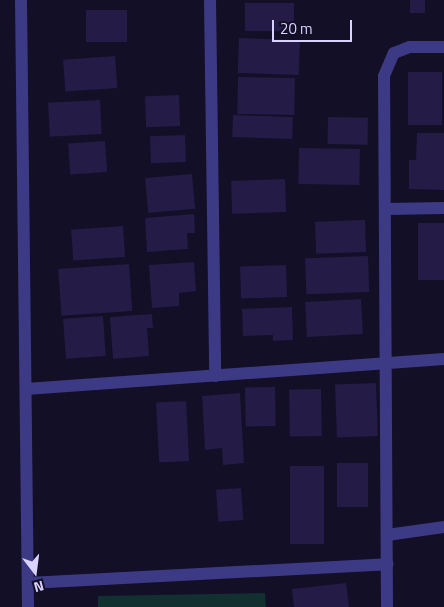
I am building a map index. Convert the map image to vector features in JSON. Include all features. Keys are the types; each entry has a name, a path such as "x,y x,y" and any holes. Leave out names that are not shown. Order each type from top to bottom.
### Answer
{"street":[{"path":"22,0 28,607"},
{"path":"210,0 215,376"},
{"path":"387,607 388,364 384,76 388,62 394,53 410,47 444,47"},
{"path":"386,209 444,208"},
{"path":"26,389 444,359"},
{"path":"387,535 444,528"},
{"path":"29,583 387,564"}],"green space":[{"path":"265,593 266,607 98,607 98,596"}],"building":[{"path":"410,0 425,0 425,13 410,13"},
{"path":"245,3 294,3 294,31 245,31"},
{"path":"86,10 127,10 127,42 86,42"},
{"path":"239,38 300,40 299,75 238,73"},
{"path":"115,56 117,88 65,92 63,60"},
{"path":"408,72 442,72 442,125 408,125"},
{"path":"238,77 295,78 294,115 237,114"},
{"path":"179,95 180,126 146,127 145,96"},
{"path":"100,100 102,134 50,137 48,103"},
{"path":"233,115 293,117 292,139 232,137"},
{"path":"328,117 368,118 368,145 328,144"},
{"path":"417,133 444,133 444,190 409,189 409,160 416,160"},
{"path":"185,135 186,162 151,163 150,136"},
{"path":"105,141 107,172 70,175 68,144"},
{"path":"299,148 360,149 359,185 298,184"},
{"path":"192,174 195,209 148,213 145,178"},
{"path":"285,179 286,212 232,214 231,181"},
{"path":"194,214 195,233 187,233 188,249 147,252 145,218"},
{"path":"365,220 366,252 316,254 315,222"},
{"path":"418,223 444,223 444,280 418,280"},
{"path":"123,226 125,257 73,261 71,230"},
{"path":"368,256 369,292 306,294 305,258"},
{"path":"194,262 196,291 179,293 179,306 152,308 149,265"},
{"path":"129,264 132,311 61,316 58,269"},
{"path":"286,265 287,297 241,299 240,267"},
{"path":"361,299 363,334 307,337 305,302"},
{"path":"292,307 293,340 273,341 273,335 243,336 242,309"},
{"path":"152,314 153,328 147,328 149,356 113,359 110,317"},
{"path":"103,316 106,356 66,359 63,319"},
{"path":"376,383 378,436 337,437 335,384"},
{"path":"275,387 276,426 246,427 245,388"},
{"path":"321,389 322,436 290,437 289,390"},
{"path":"240,393 244,463 223,465 222,448 205,450 202,396"},
{"path":"186,401 189,461 159,462 156,403"},
{"path":"337,463 368,463 368,507 337,507"},
{"path":"290,466 324,466 324,544 290,544"},
{"path":"241,488 243,520 218,522 216,490"},
{"path":"346,583 349,607 294,607 292,589"}]}
